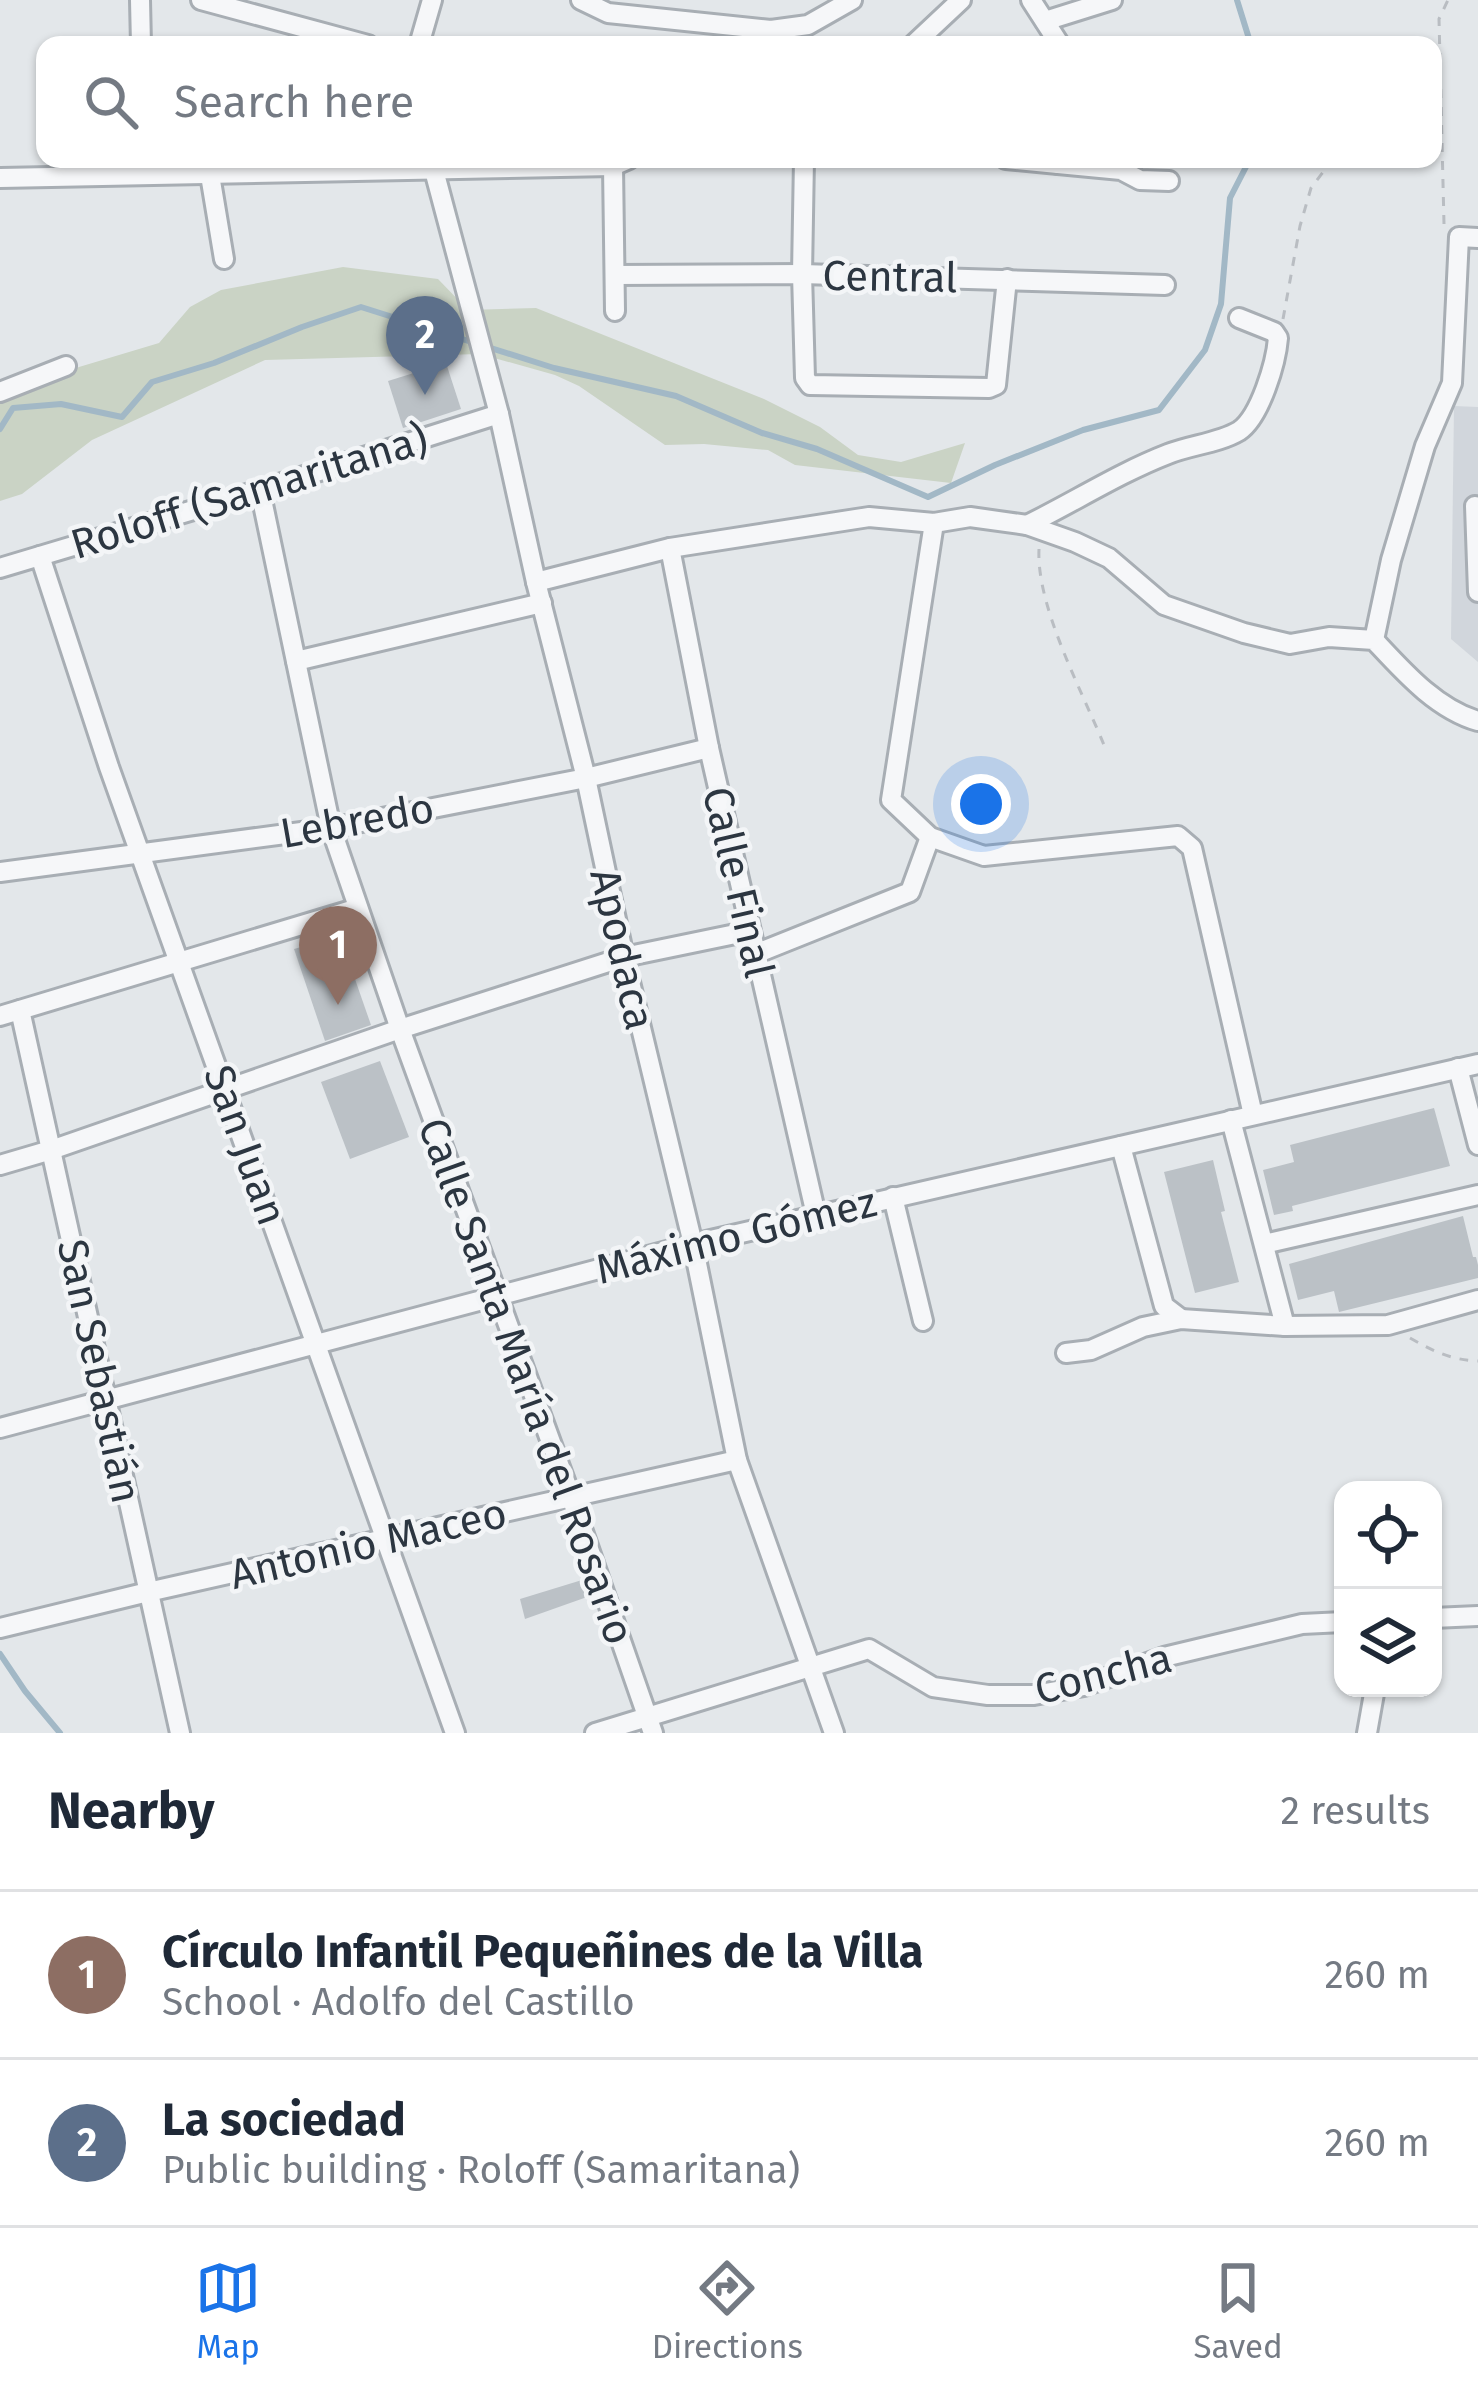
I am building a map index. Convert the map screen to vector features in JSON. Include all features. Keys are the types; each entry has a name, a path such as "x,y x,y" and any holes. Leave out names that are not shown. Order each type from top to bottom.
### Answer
{"street":[{"path":"140,0 141,36"},
{"path":"201,0 258,8 341,36"},
{"path":"422,36 432,0"},
{"path":"581,0 608,13 648,9 771,30 808,25 852,0"},
{"path":"808,25 810,0"},
{"path":"924,36 961,0"},
{"path":"1031,0 1054,36"},
{"path":"1045,21 1112,0"},
{"path":"933,28 941,36"},
{"path":"0,178 143,168 210,175 351,168"},
{"name":"Apodaca","path":"433,168 499,414 586,778 693,1244 737,1460 834,1733"},
{"path":"615,311 621,168"},
{"path":"804,168 802,274 806,382 811,385 996,385 1006,279"},
{"path":"1124,168 1140,180 1169,181"},
{"path":"210,175 224,259"},
{"path":"1374,640 1391,560 1451,382 1469,237"},
{"name":"Central","path":"615,275 802,274 1165,285"},
{"path":"1033,527 1140,466 1240,430 1254,413 1269,378 1278,338 1239,318"},
{"path":"0,392 66,366"},
{"name":"Roloff (Samaritana)","path":"0,568 499,414"},
{"name":"Calle Santa María del Rosario","path":"260,490 331,828 650,1725"},
{"path":"1475,506 1478,592"},
{"path":"536,582 670,548 869,517 934,523 970,517 1033,527 1109,558 1164,604 1196,618 1290,644 1329,637 1374,640 1436,698 1460,716 1478,721"},
{"path":"934,523 891,800 930,837 984,856 1178,836 1192,848 1253,1115"},
{"name":"Calle Final","path":"670,548 709,748 816,1215"},
{"name":"San Juan","path":"40,556 109,766 455,1733"},
{"path":"296,661 542,603"},
{"name":"Lebredo","path":"0,872 331,828 586,778 709,748"},
{"path":"755,954 910,892 930,837"},
{"path":"0,1016 358,908"},
{"path":"0,1165 624,957 750,931"},
{"name":"San Sebastián","path":"20,1010 180,1733"},
{"path":"1468,1066 1478,1144"},
{"name":"Máximo Gómez","path":"0,1428 693,1244 1468,1066"},
{"path":"1231,1120 1285,1326"},
{"path":"1120,1146 1165,1306 1181,1319"},
{"path":"1264,1244 1478,1195"},
{"path":"893,1197 922,1321"},
{"path":"1066,1353 1091,1350 1143,1327 1181,1319 1285,1326 1388,1325 1478,1300"},
{"name":"Antonio Maceo","path":"2,1627 737,1460"},
{"path":"1442,1618 1478,1616"},
{"name":"Concha","path":"595,1733 650,1725 871,1649 933,1687 988,1695 1034,1695 1084,1686 1165,1657 1302,1624 1334,1622"},
{"path":"1366,1733 1373,1697"}],"path":[{"path":"1440,36 1439,19 1448,0"},
{"path":"1442,74 1442,222 1469,237"},
{"path":"1278,338 1311,188 1326,168"},
{"path":"1033,527 1045,601 1105,745"},
{"path":"1388,1325 1439,1354 1478,1361"}],"shaded area":[{"path":"1454,406 1478,407 1478,662 1451,639"}],"green space":[{"path":"343,267 438,279 468,310 536,308 764,399 820,427 858,455 901,462 965,443 951,483 795,465 768,450 665,445 579,386 480,354 265,360 92,440 22,494 0,501 0,404 79,367 159,343 190,307 221,290"}],"building":[{"path":"446,363 461,409 403,428 388,381"},
{"path":"340,936 371,1025 325,1041 294,949"},
{"path":"380,1061 409,1137 350,1159 321,1082"},
{"path":"1434,1108 1450,1166 1292,1206 1293,1211 1274,1215 1263,1170 1294,1162 1290,1145"},
{"path":"1213,1160 1239,1282 1195,1293 1164,1172"},
{"path":"1463,1216 1478,1278 1339,1312 1334,1291 1298,1300 1289,1264"},
{"path":"582,1580 587,1597 525,1619 520,1599"}],"waterway":[{"path":"1237,0 1248,36"},
{"path":"0,429 13,408 61,404 122,417 152,382 361,307 554,368 676,396 928,497 1083,430 1159,410 1205,350 1221,304 1230,198 1245,168"},
{"path":"0,1654 60,1733"}],"place":[{"name":"La sociedad","path":"425,395"},
{"name":"Círculo Infantil Pequeñines de la Villa","path":"338,1005"}]}
